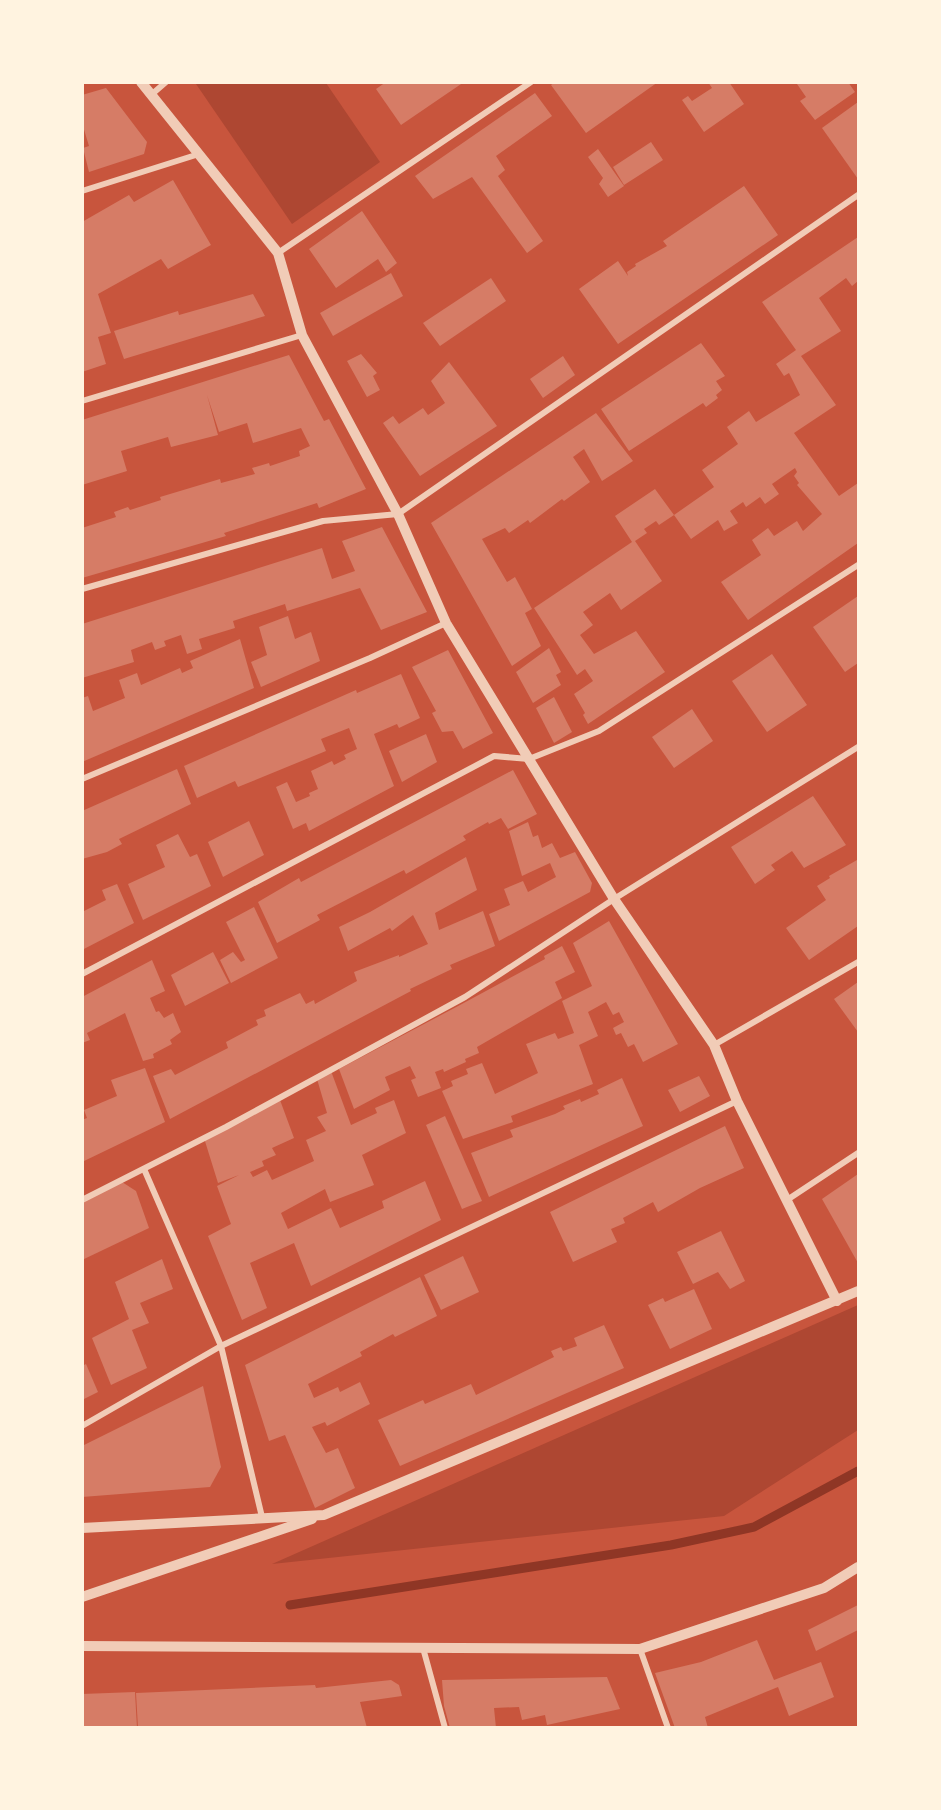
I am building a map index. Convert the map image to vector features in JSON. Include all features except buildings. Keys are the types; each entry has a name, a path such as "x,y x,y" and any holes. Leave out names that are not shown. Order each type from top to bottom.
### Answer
{"street":[{"path":"141,82 278,253 302,335 398,514 446,623 614,898 714,1046 737,1101 837,1301"},
{"path":"151,94 166,82"},
{"path":"278,253 531,82"},
{"path":"82,191 199,154"},
{"path":"82,589 323,521 398,514 858,195"},
{"path":"82,401 302,335"},
{"path":"82,974 494,756 529,759 599,731 858,566"},
{"path":"82,779 370,658 446,623"},
{"path":"82,1200 465,997 614,898 858,747"},
{"path":"714,1046 858,962"},
{"path":"82,1426 221,1346 737,1101"},
{"path":"787,1200 858,1153"},
{"path":"144,1169 221,1346 262,1517"},
{"path":"82,1597 324,1515 858,1291"},
{"path":"82,1528 324,1515"},
{"path":"82,1646 640,1649 824,1588 858,1567"},
{"path":"423,1648 445,1728"},
{"path":"640,1649 668,1728"}],"shaded area":[{"path":"199,82 326,83 380,162 292,224 196,84"},
{"path":"858,1305 858,1430 724,1516 272,1564"}],"waterway":[{"path":"290,1605 671,1545 754,1527 858,1471"}]}
